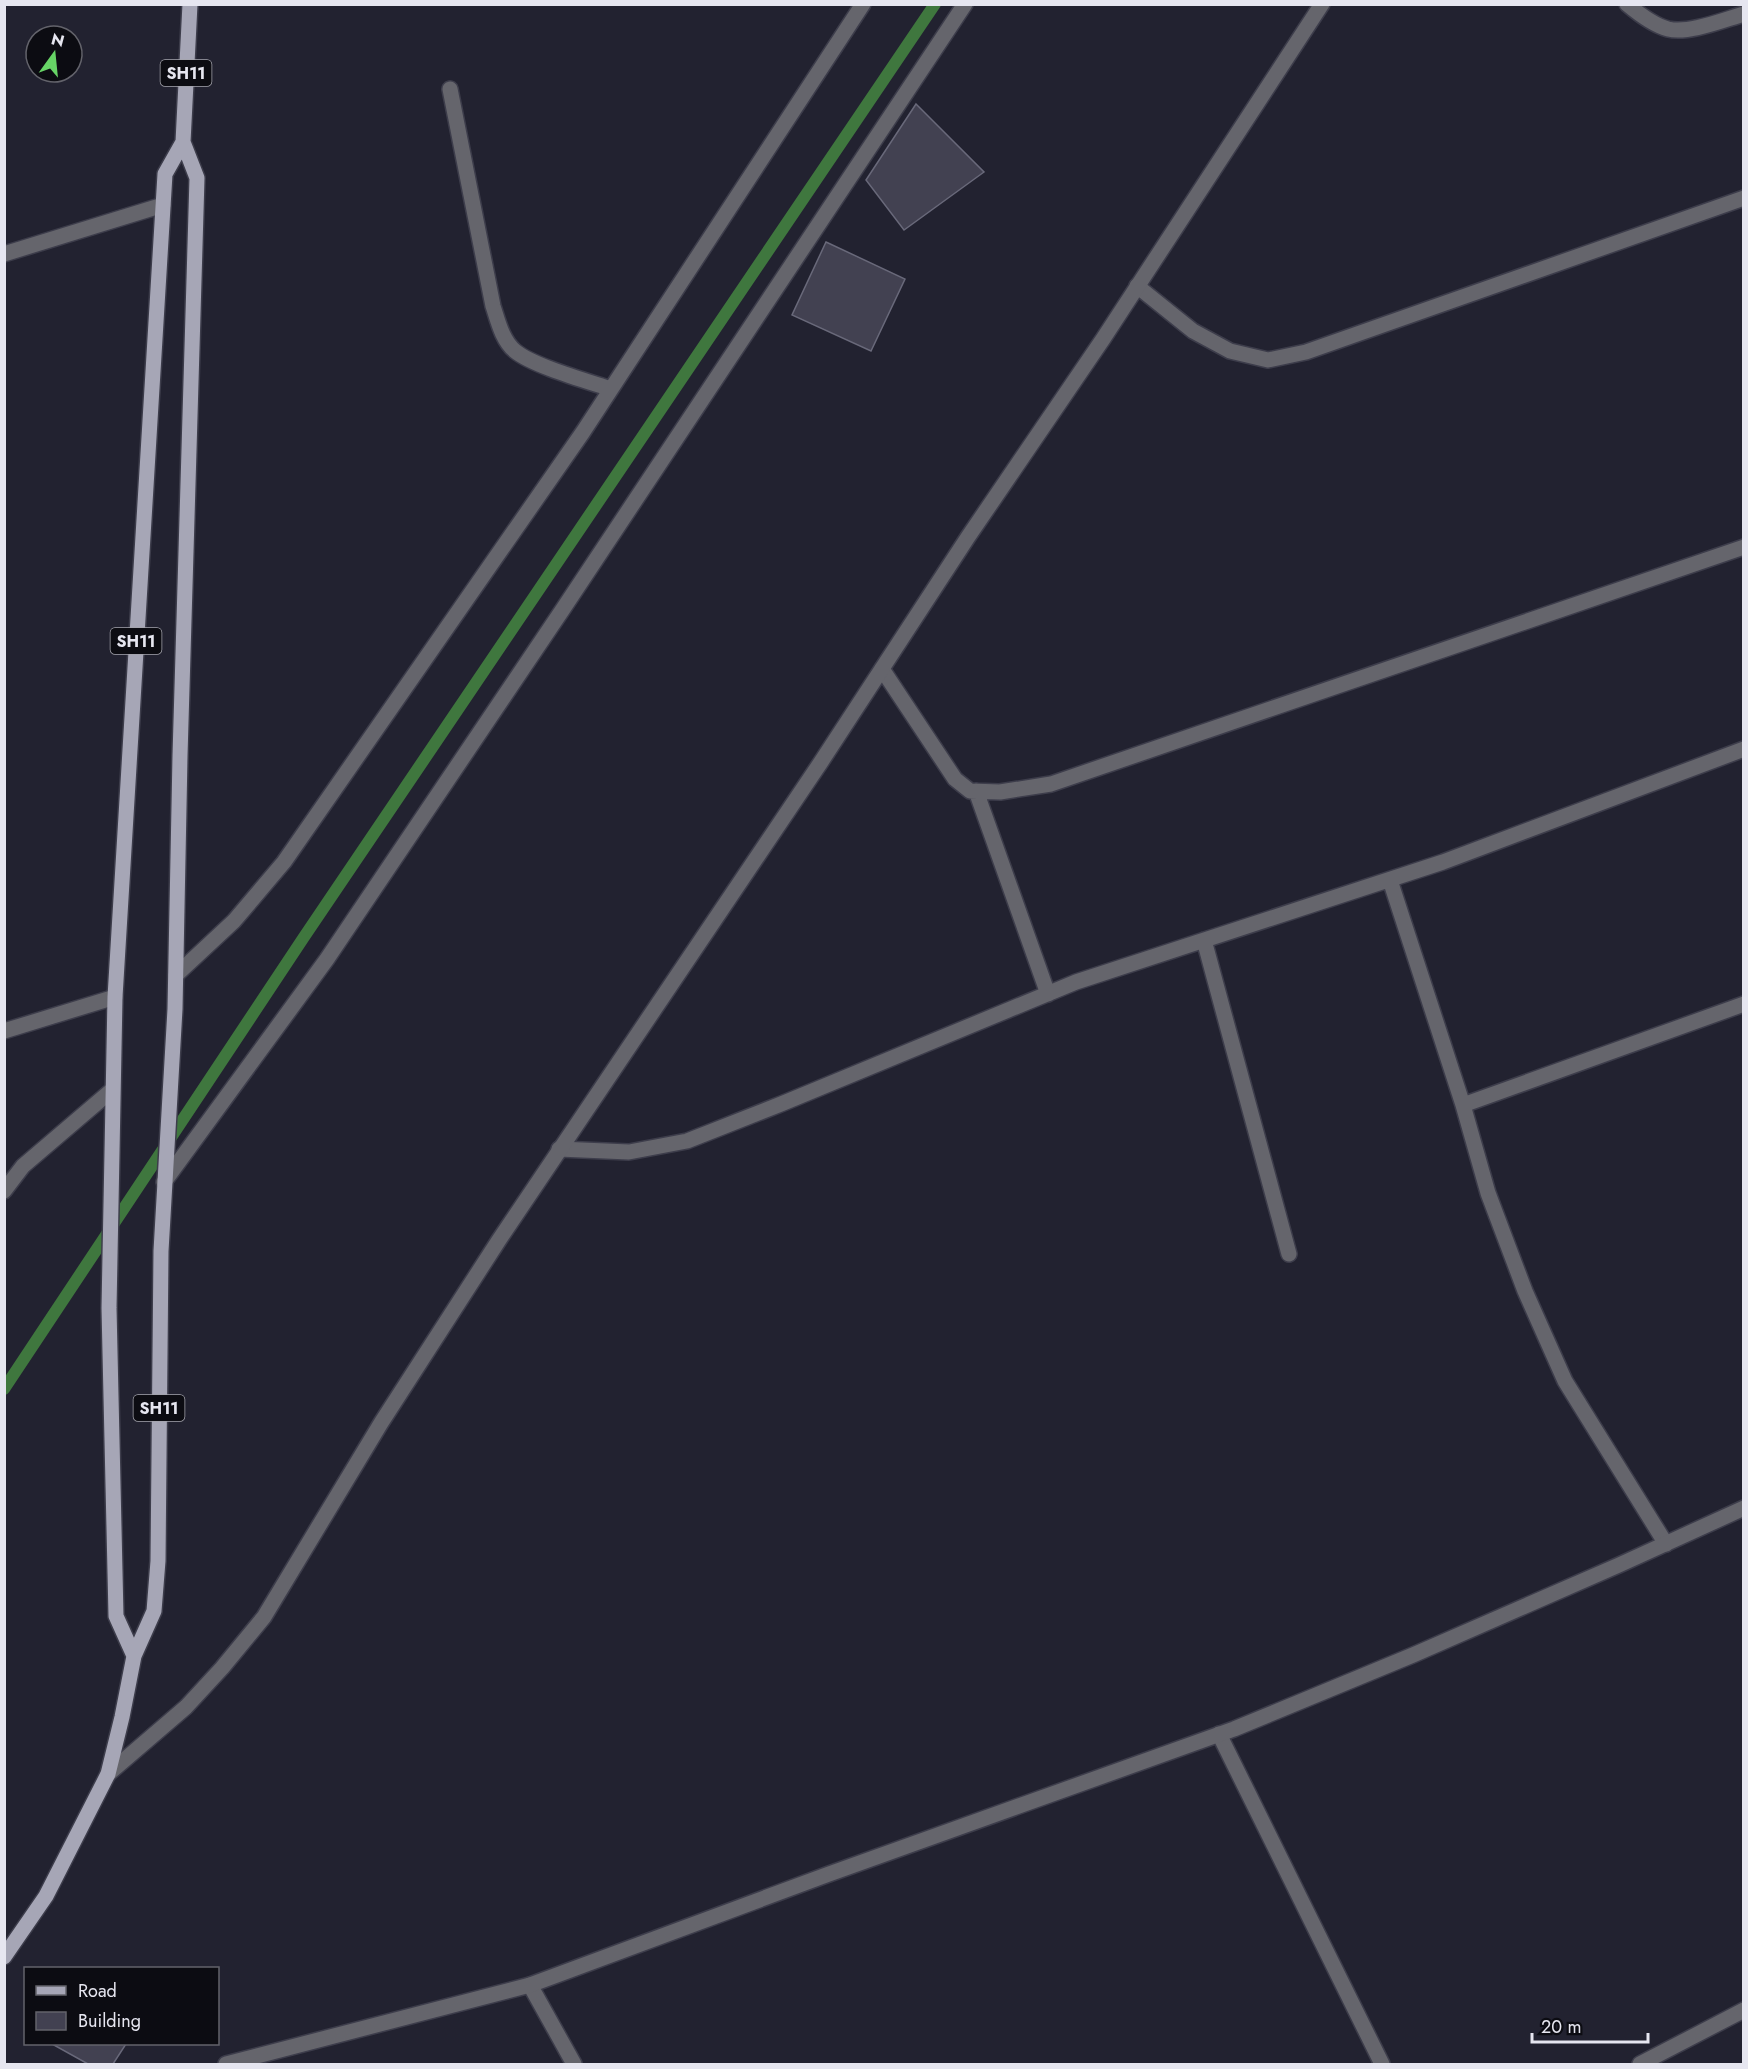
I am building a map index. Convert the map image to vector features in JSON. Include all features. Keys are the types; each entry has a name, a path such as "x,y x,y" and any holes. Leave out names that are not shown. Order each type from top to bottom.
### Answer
{"main road":[{"name":"SH11","path":"4,1957 46,1896 108,1774 134,1656 154,1611 158,1561 161,1251 175,1009 196,178 183,142 190,4"},
{"name":"SH11","path":"134,1656 116,1616 109,1308 115,996 165,174 183,142"}],"street":[{"path":"176,975 234,921 284,862 583,432 863,4"},
{"path":"164,1182 327,959 965,4"},
{"path":"108,1774 186,1707 264,1617 387,1414 499,1240 882,669 1322,4"},
{"path":"1627,4 1643,17 1669,29 1699,28 1743,14"},
{"path":"450,89 493,306 502,335 515,351 539,364 610,389"},
{"path":"1137,286 1193,332 1230,351 1268,360 1306,352 1743,198"},
{"path":"4,254 163,205"},
{"path":"882,669 955,779 970,791 1000,792 1051,784 1743,547"},
{"path":"559,1149 629,1152 687,1140 781,1104 1076,982 1443,862 1743,749"},
{"path":"976,791 1048,994"},
{"path":"1390,880 1488,1193 1525,1291 1565,1381 1666,1544"},
{"path":"1204,940 1289,1254"},
{"path":"4,1031 115,996"},
{"path":"1462,1105 1743,1004"},
{"path":"4,1191 23,1166 112,1090"},
{"path":"226,2064 530,1984 1220,1734 1413,1655 1743,1508"},
{"path":"1220,1734 1382,2064"},
{"path":"530,1984 574,2064"},
{"path":"1640,2064 1743,2010"}],"building":[{"path":"916,104 984,172 904,230 866,180"},
{"path":"826,242 905,279 871,351 792,315"},
{"path":"54,2045 125,2045 113,2064 88,2064"}],"waterway":[{"path":"4,1389 304,937 935,4"}]}
